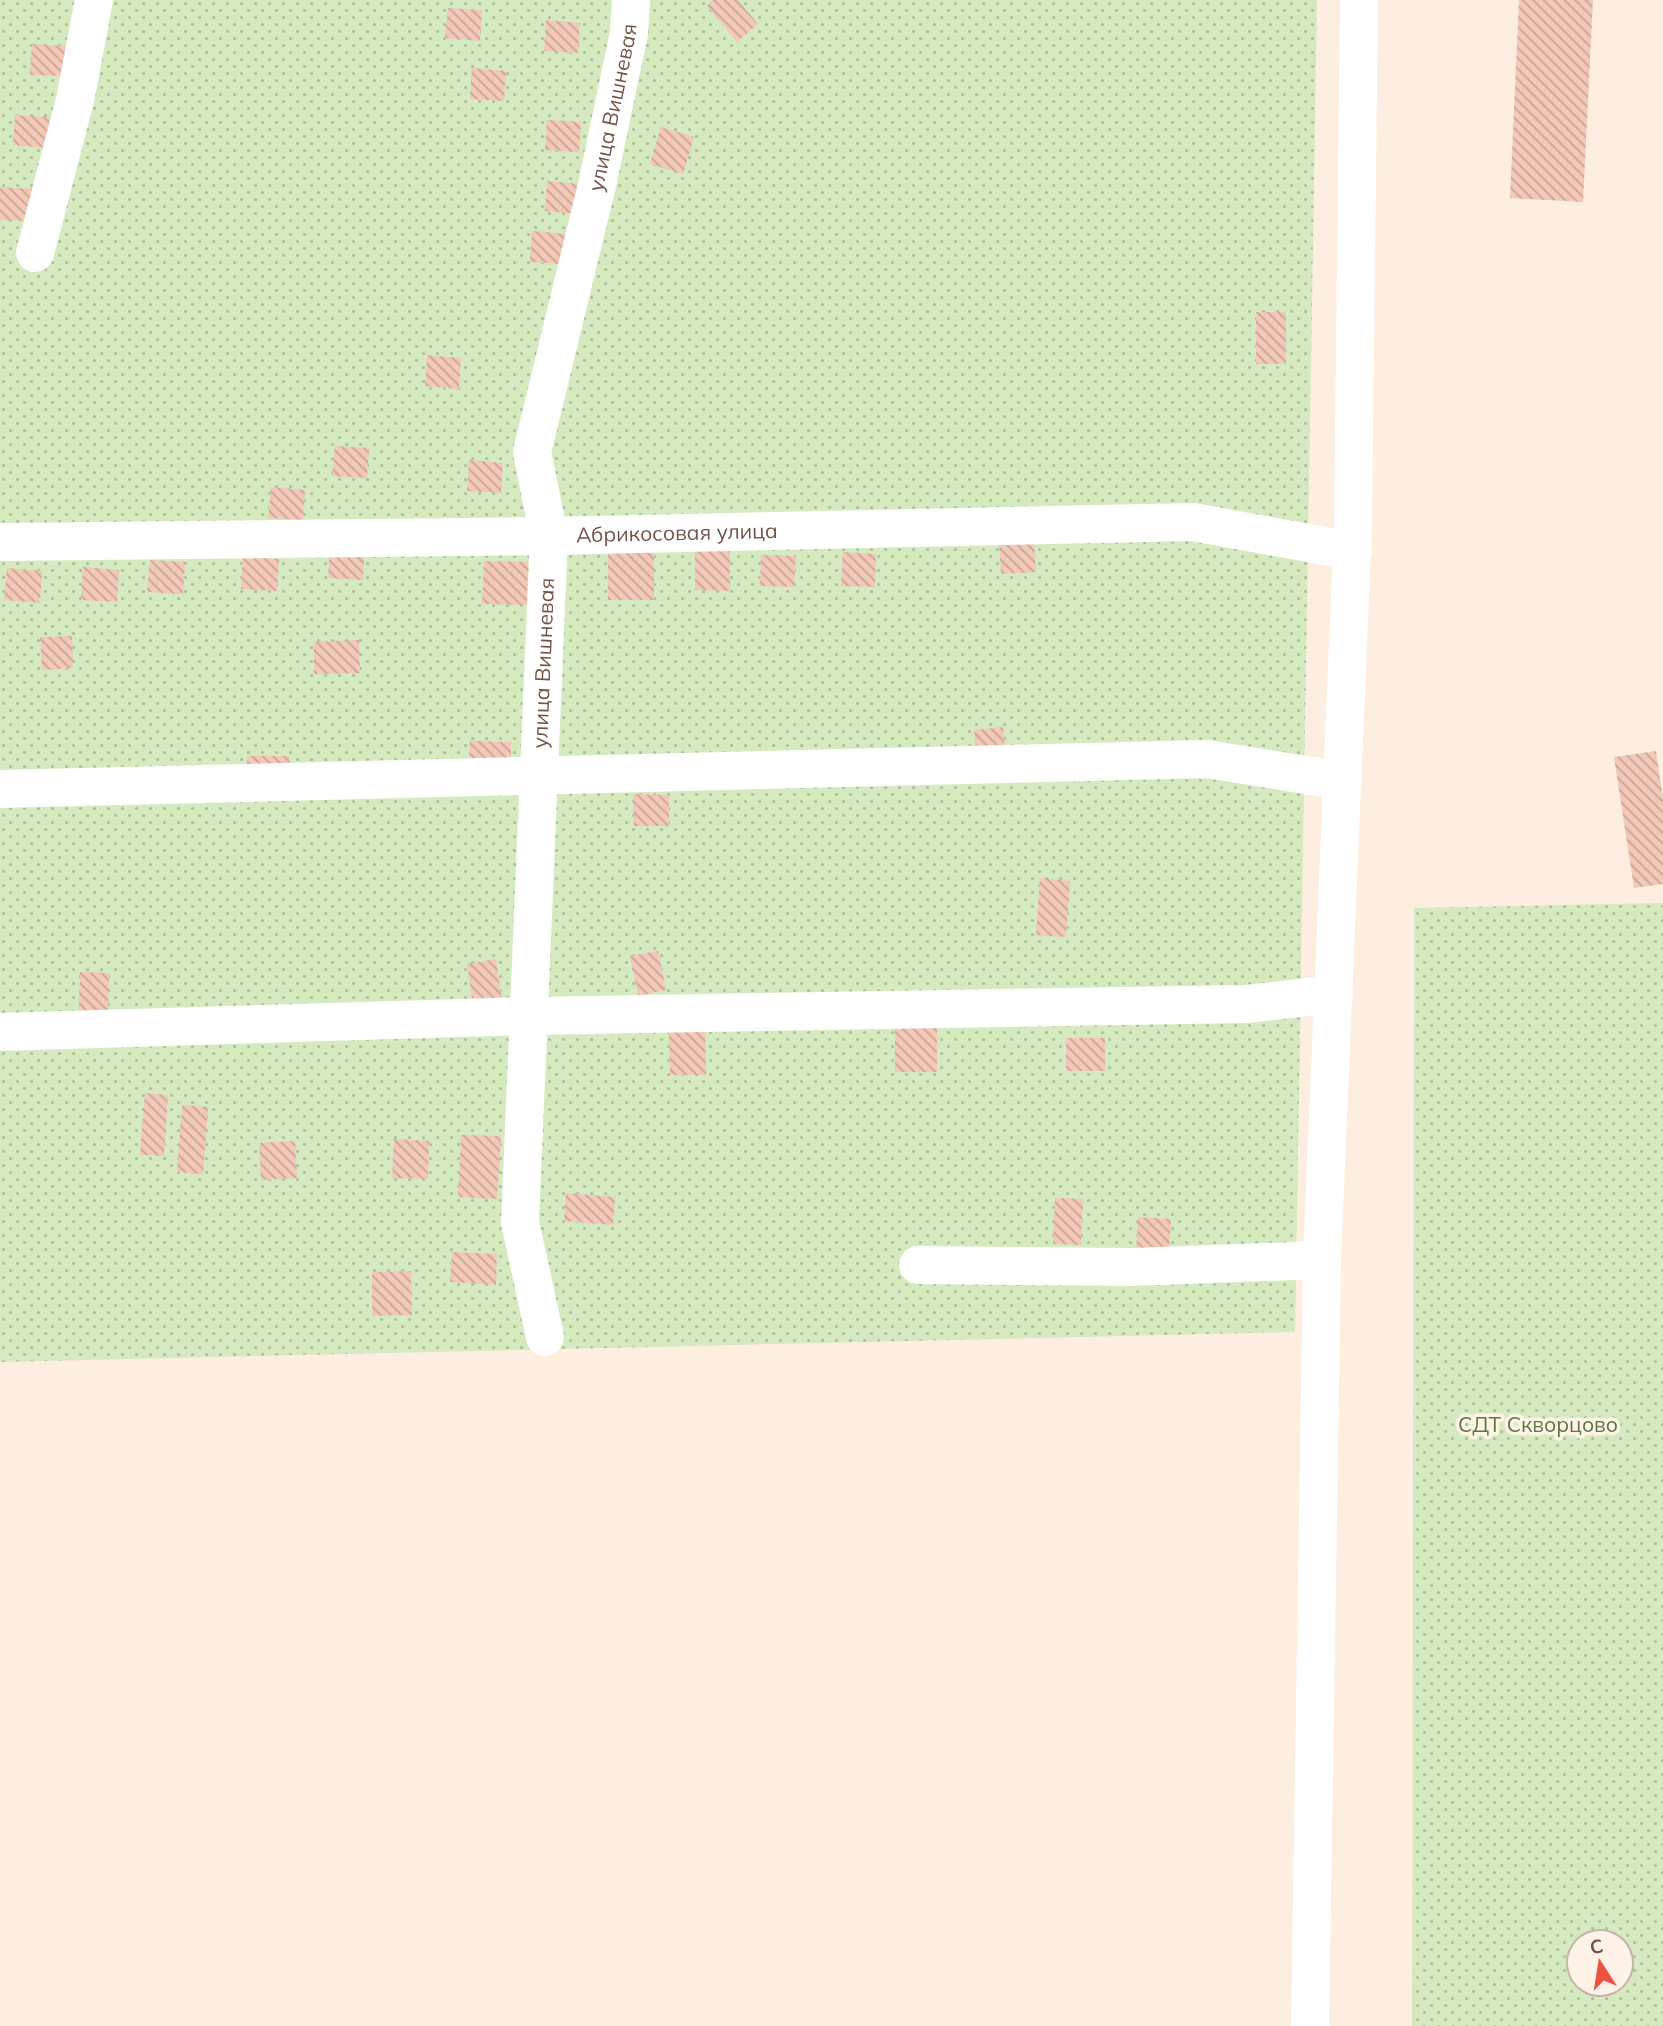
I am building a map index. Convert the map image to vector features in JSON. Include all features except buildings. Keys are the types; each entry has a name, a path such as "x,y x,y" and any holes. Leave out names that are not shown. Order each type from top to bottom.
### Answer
{"street":[{"path":"35,253 75,100 94,0"},
{"name":"улица Вишневая","path":"545,1337 520,1222 549,536 532,452 600,172 629,33 631,0"},
{"path":"1310,2026 1322,1260 1353,551 1359,0"},
{"name":"Абрикосовая улица","path":"0,542 549,536 1193,522 1353,551"},
{"path":"0,789 1207,759 1343,781"},
{"path":"0,1032 529,1016 1247,1004 1334,994"},
{"path":"918,1265 1133,1267 1322,1260"}],"green space":[{"path":"0,0 1317,0 1295,1332 0,1362"},
{"name":"СДТ Скворцово","path":"1663,903 1663,2026 1412,2026 1414,908"}]}
